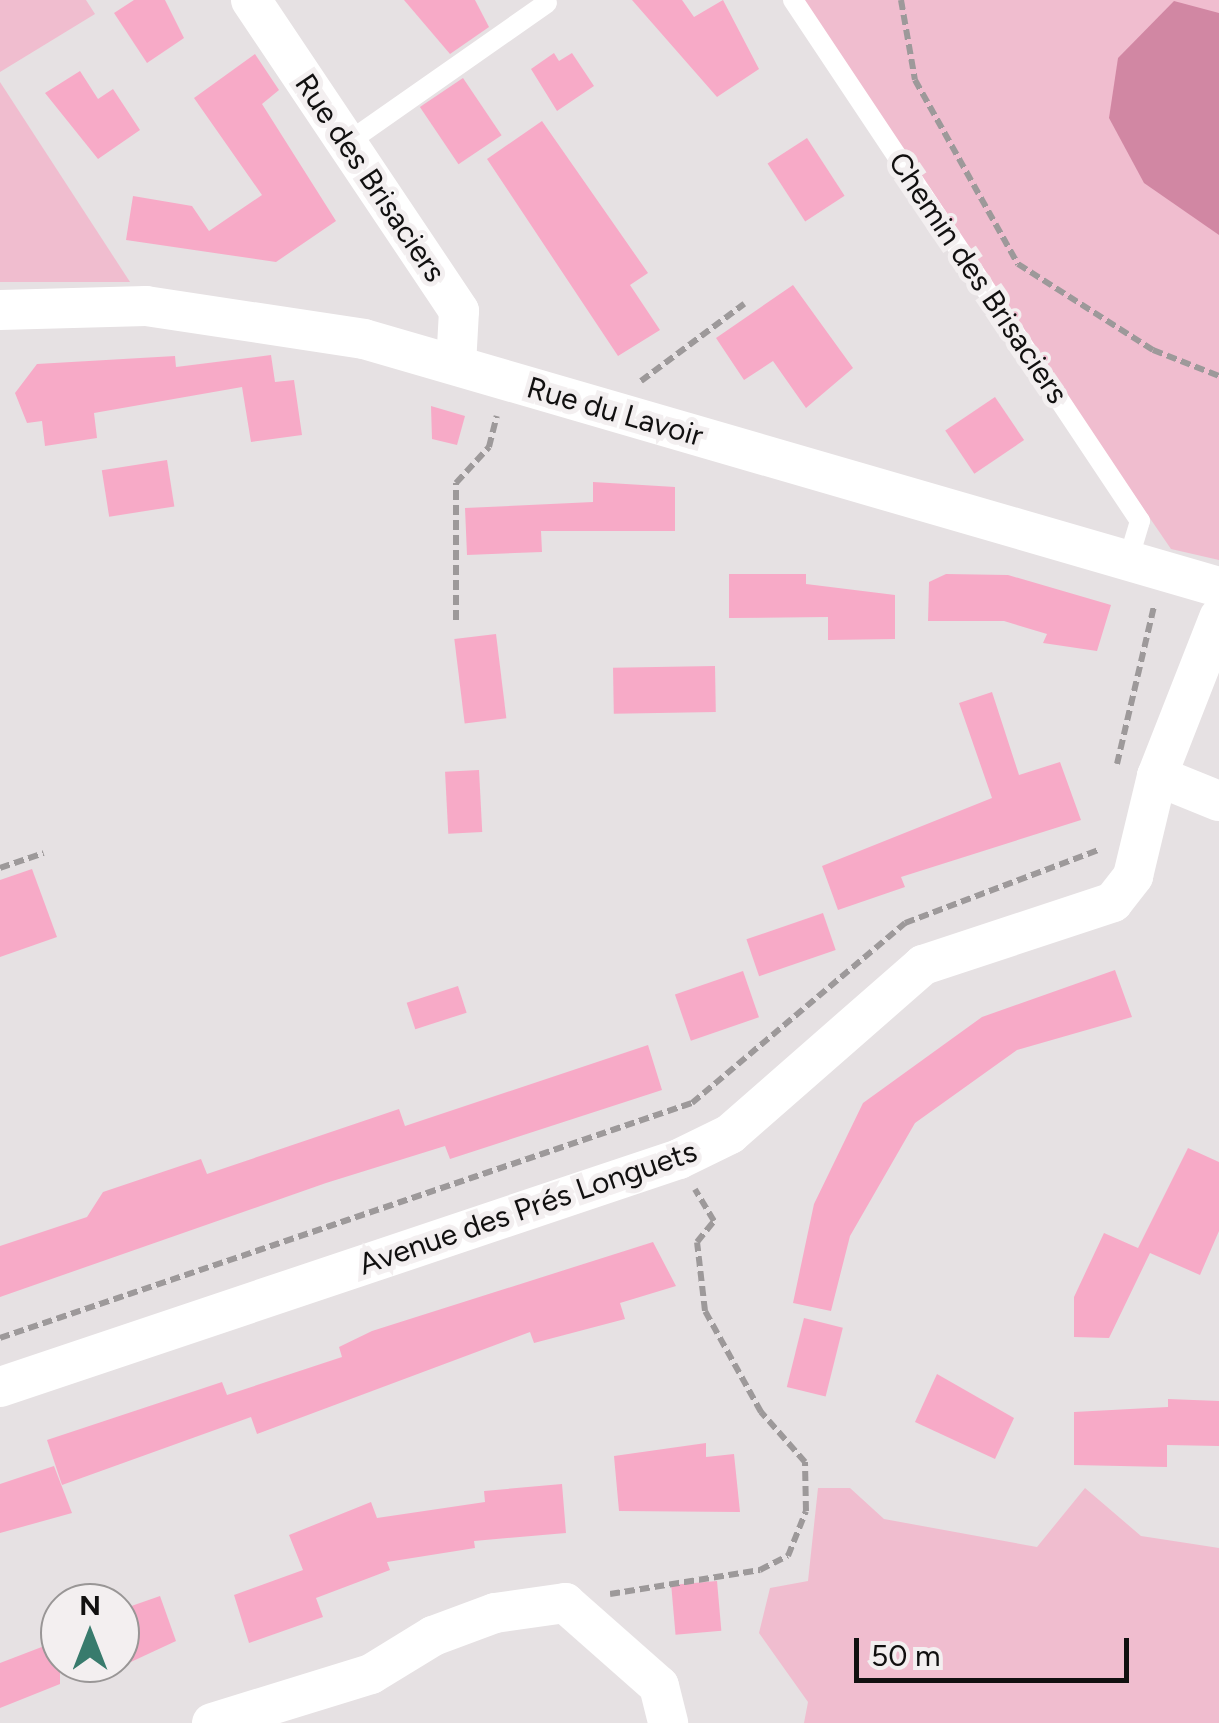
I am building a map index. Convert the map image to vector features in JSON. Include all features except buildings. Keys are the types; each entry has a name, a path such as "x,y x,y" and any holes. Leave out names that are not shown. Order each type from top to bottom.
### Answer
{"street":[{"name":"Rue des Brisaciers","path":"250,0 459,310 456,365"},
{"name":"Rue du Lavoir","path":"0,310 146,306 257,316 456,365 1219,587"},
{"name":"Avenue des Prés Longuets","path":"0,1387 679,1160 730,1134 922,965 1113,902 1133,876 1156,776 1219,618"},
{"path":"1156,776 1219,801"},
{"path":"212,1723 372,1674 433,1636 496,1613 564,1602 659,1686 668,1723"}],"lane":[{"name":"Chemin des Brisaciers","path":"793,0 1140,521 1145,567"},
{"path":"347,143 547,3"}],"path":[{"path":"901,0 915,80 1018,264 1153,350 1219,376"},
{"path":"600,407 744,304"},
{"path":"456,620 456,483 489,447 502,401"},
{"path":"1114,780 1145,567"},
{"path":"0,1338 692,1102 905,923 1096,856 1101,837"},
{"path":"0,868 44,853"},
{"path":"564,1602 760,1570 788,1556 806,1512 804,1462 760,1412 705,1310 697,1242 714,1221 679,1160"}],"shaded area":[{"path":"0,0 86,0 95,14 0,72"},
{"path":"795,0 1219,0 1219,560 1171,549"},
{"path":"1174,1 1219,13 1219,235 1144,183 1109,118 1118,58"},
{"path":"0,82 130,282 0,282"},
{"path":"818,1488 850,1488 884,1519 1037,1547 1085,1488 1141,1536 1219,1548 1219,1723 804,1723 808,1702 759,1633 770,1588 808,1581"}]}
